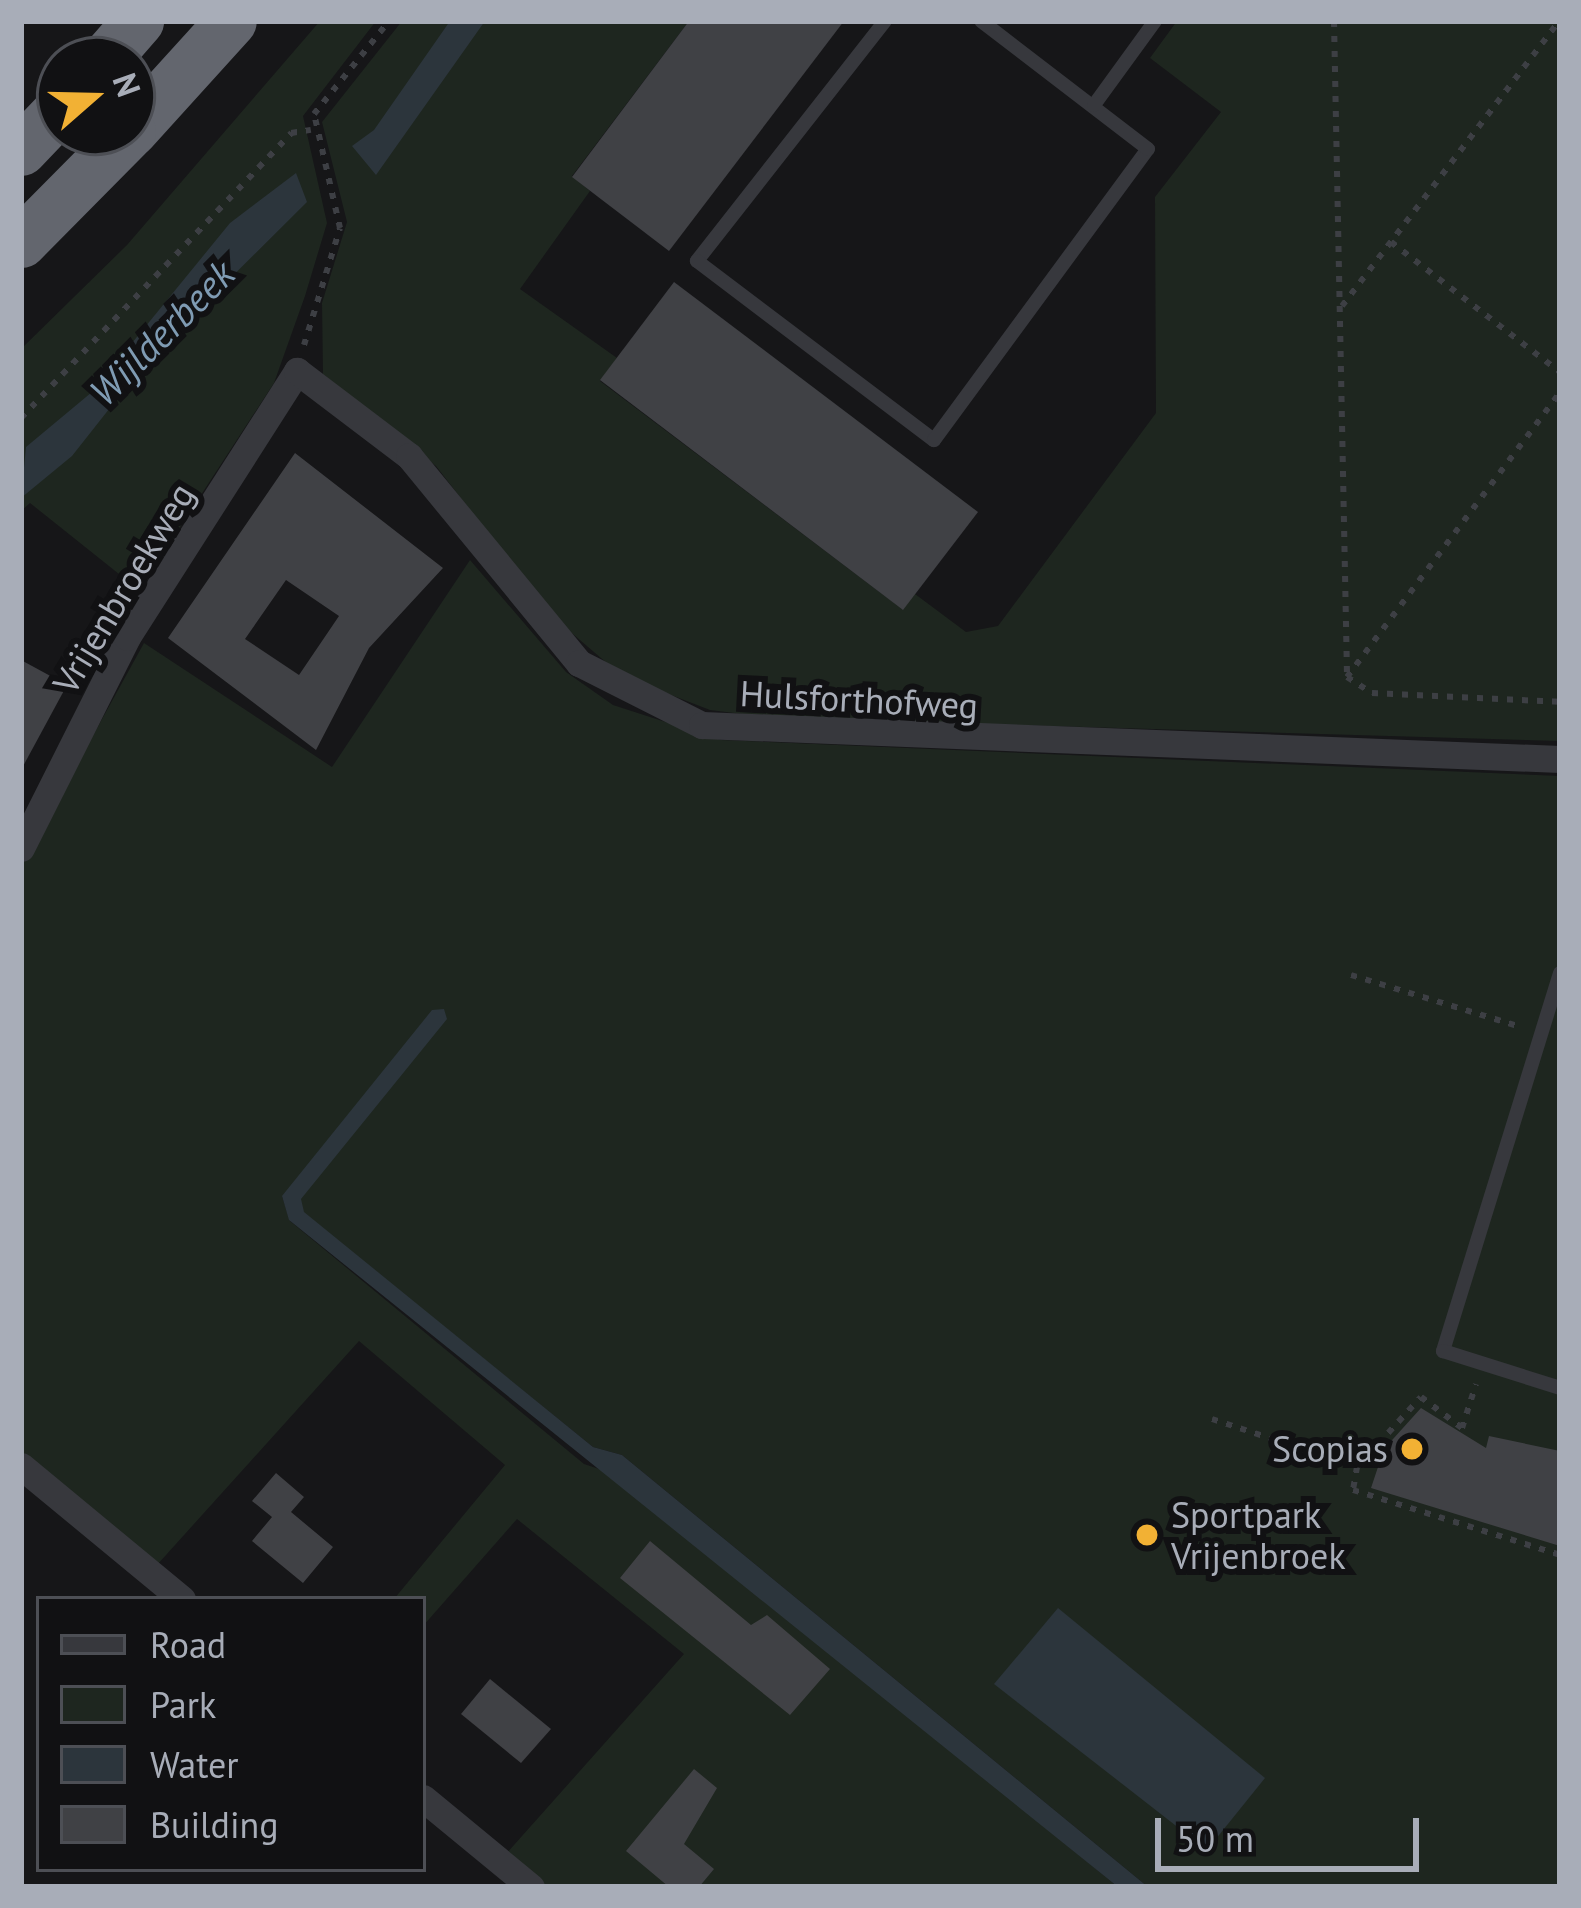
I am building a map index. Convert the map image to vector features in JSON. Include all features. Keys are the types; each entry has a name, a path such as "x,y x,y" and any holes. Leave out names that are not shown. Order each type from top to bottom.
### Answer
{"highway":[{"path":"156,104 231,21"},
{"path":"21,242 106,156"}],"street":[{"name":"Hulsforthofweg","path":"297,371 421,468 579,663 702,725 1560,759"},
{"name":"Vrijenbroekweg","path":"21,848 127,637 297,371"},
{"path":"21,1466 178,1596"},
{"path":"426,1800 531,1887"}],"lane":[{"path":"885,21 697,261 934,440 1148,149 980,21"},
{"path":"1094,105 1154,21"},
{"path":"1560,973 1443,1352 1560,1388"}],"path":[{"path":"297,371 340,227 311,130 314,114 389,21"},
{"path":"1334,21 1347,676"},
{"path":"1340,309 1558,21"},
{"path":"21,418 291,133 311,130"},
{"path":"1391,242 1560,372"},
{"path":"1347,676 1560,392"},
{"path":"1347,676 1372,693 1560,702"},
{"path":"1351,974 1541,1034"},
{"path":"1482,1364 1462,1428 1421,1397 1358,1467 1353,1490 1560,1555"},
{"path":"1212,1419 1358,1467"}],"green space":[{"path":"320,21 376,21 303,116 327,223 305,296 274,383 139,590 30,503 21,511 21,349 127,245"},
{"path":"402,21 689,21 572,176 590,191 520,289 617,358 600,381 902,609 915,594 966,632 998,626 1156,413 1155,197 1221,112 1150,58 1177,21 1560,21 1560,741 775,718 710,710 622,676 553,617 436,466 323,374 322,303 347,222 322,122"},
{"name":"Sportpark Vrijenbroek","path":"470,560 566,672 613,705 721,740 1560,776 1560,1887 1148,1887 622,1455 593,1447 282,1196 290,1221 584,1464 611,1473 1118,1887 545,1887 506,1854 684,1654 517,1519 426,1623 426,1596 396,1596 505,1465 359,1341 157,1565 21,1452 21,866 144,643 332,767"}],"water":[{"path":"450,21 485,21 376,175 352,146 374,130"},
{"name":"Wijlderbeek","path":"296,173 307,202 147,361 72,456 21,498 26,447 92,392 230,223"},
{"path":"444,1009 447,1019 301,1199 304,1212 593,1447 622,1455 1148,1887 1118,1887 289,1220 282,1196 432,1010"},
{"path":"1058,1608 1265,1778 1207,1850 994,1684"}],"building":[{"path":"689,21 844,21 669,251 572,177"},
{"path":"674,282 978,512 903,610 600,380"},
{"path":"295,453 443,568 369,648 316,750 168,638","holes":["286,580 339,616 299,675 245,639"]},
{"path":"21,660 67,685 21,770"},
{"path":"1421,1408 1486,1448 1489,1436 1560,1451 1560,1546 1371,1488 1384,1449"},
{"path":"276,1473 304,1497 291,1512 333,1547 303,1583 252,1541 272,1517 252,1501"},
{"path":"650,1541 751,1625 767,1615 830,1669 790,1715 620,1578"},
{"path":"490,1679 551,1729 521,1763 461,1714"},
{"path":"694,1769 717,1788 684,1844 714,1869 699,1887 669,1887 626,1851"}],"place":[{"name":"Scopias","path":"1412,1449"},
{"name":"Sportpark Vrijenbroek","path":"1147,1535"}]}
